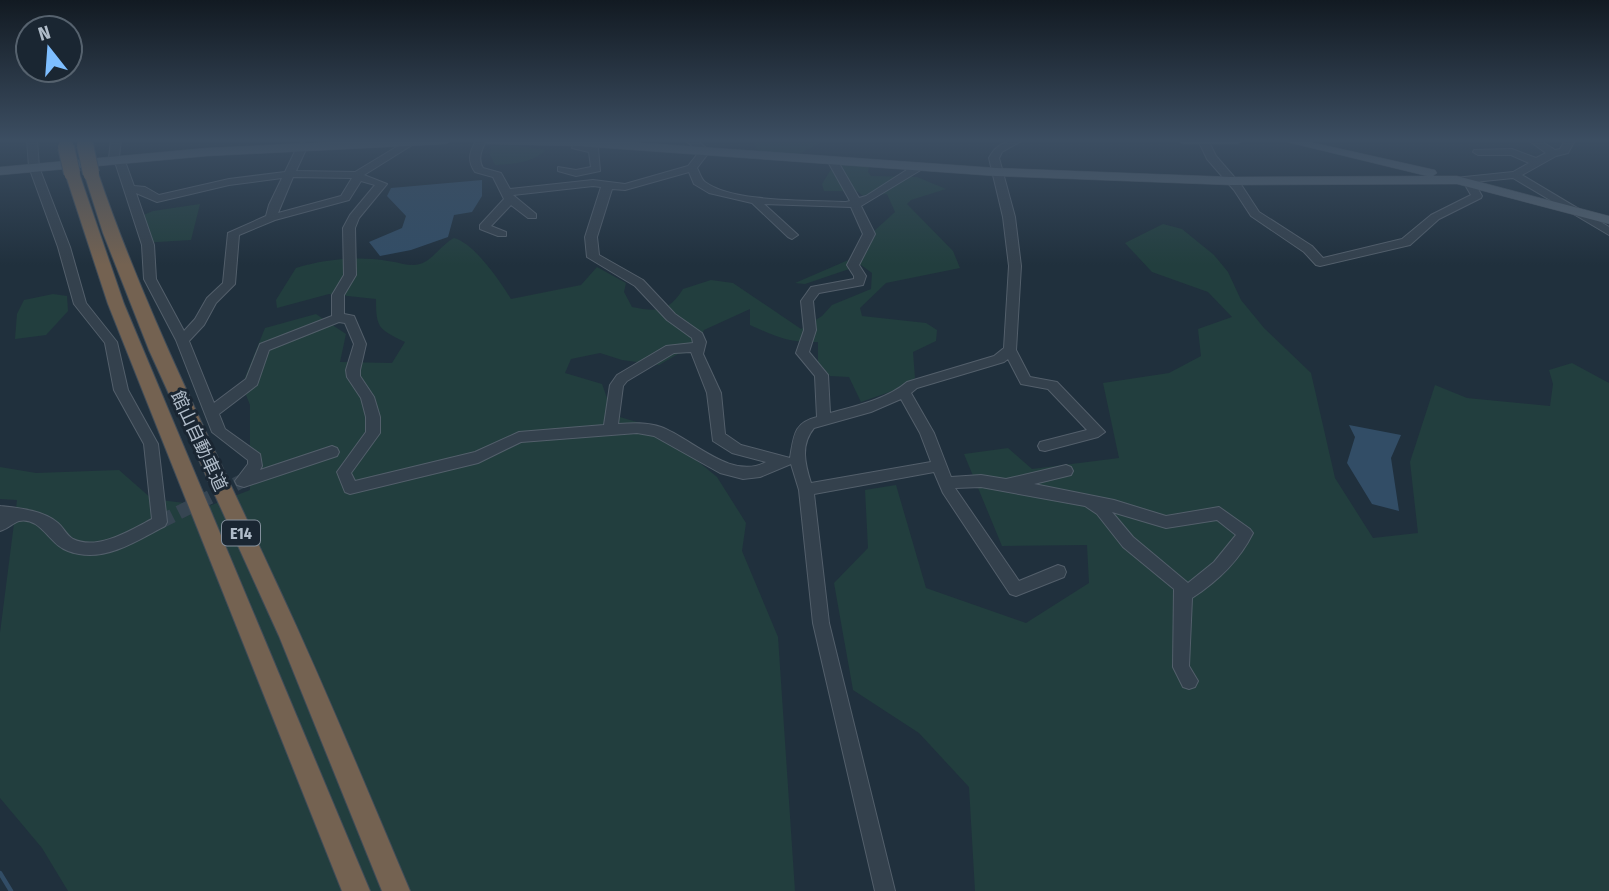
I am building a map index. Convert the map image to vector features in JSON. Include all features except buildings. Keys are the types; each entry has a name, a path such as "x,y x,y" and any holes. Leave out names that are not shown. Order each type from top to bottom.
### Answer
{"highway":[{"name":"館山自動車道","path":"84,182 116,304 356,891"},
{"name":"館山自動車道","path":"86,182 160,354 290,636 396,891"}],"main road":[{"path":"1465,182 1609,220"}],"street":[{"path":"0,512 19,514 51,527 65,543 92,548 108,545 160,522 151,444 121,390 111,342 80,304 64,247 39,182"},
{"path":"127,182 148,245 150,279 182,340 213,411 219,432 255,458 255,466 242,481 332,452"},
{"path":"130,190 141,189 157,199 232,182"},
{"path":"271,218 274,205 286,182"},
{"path":"345,198 355,182"},
{"path":"338,318 338,295 351,275 349,228 382,184 375,182"},
{"path":"500,182 508,196 532,216"},
{"path":"502,234 484,228 508,196 533,188 593,183 634,186 648,182"},
{"path":"698,182 713,191 756,201 856,204 894,182"},
{"path":"824,418 821,375 802,353 810,330 807,301 815,290 859,282 860,276 853,265 869,234 844,182"},
{"path":"999,182 1009,217 1015,266 1010,351 1026,381 1052,385 1098,432 1045,446"},
{"path":"1231,182 1255,214 1308,249 1320,262 1390,247 1412,239 1435,216 1477,196 1464,182"},
{"path":"1525,182 1609,232"},
{"path":"607,186 591,237 593,257 639,283 671,317 698,336 699,347 696,354 714,393 718,438 737,449 779,461 797,461"},
{"path":"182,340 200,322 211,301 229,284 234,233 271,218 345,198 367,202"},
{"path":"756,201 760,208 772,214 792,235"},
{"path":"213,411 252,382 264,347 338,318 350,319 360,344 353,370 373,417 373,433 344,472 350,488 478,457 519,437 654,427 718,465 744,474 765,472 779,461"},
{"path":"610,430 617,384 622,378 670,349 699,347"},
{"path":"885,891 821,623 806,490 797,461 802,434 809,424 824,418 866,408 904,392 912,385 999,359 1010,351"},
{"path":"904,392 927,433 945,483 1016,589 1058,572"},
{"path":"806,490 937,466"},
{"path":"1006,484 1066,471"},
{"path":"945,483 981,481 1006,484 1114,506 1166,522 1219,513 1245,533 1241,544 1208,581 1184,594"},
{"path":"1090,503 1102,510 1128,542 1181,585 1184,594 1181,667 1189,681"},
{"path":"0,525 19,514"}],"green space":[{"path":"823,182 928,182 946,189 911,200 907,204 953,251 960,268 886,283 860,308 862,316 926,323 937,330 936,341 913,352 915,378 901,388 861,402 849,377 830,376 818,362 818,342 783,338 750,325 750,309 704,330 693,352 678,354 659,365 622,360 600,353 571,359 565,373 602,384 613,415 654,427 717,477 746,523 742,551 778,637 795,891 68,891 42,848 0,798 0,633 17,500 0,499 0,467 36,473 119,470 152,499 209,506 250,490 250,405 242,385 265,328 316,314 346,334 340,362 392,363 405,342 381,327 377,317 376,299 329,294 277,308 276,300 296,268 318,262 353,259 377,259 416,265 429,260 454,238 478,255 511,299 581,285 597,267 626,283 624,292 632,307 661,309 673,302 683,289 711,280 733,283 801,329 822,316 832,305 871,289 872,273 861,265 805,284 795,283 867,252 873,232 895,212 887,194 863,196 857,191 824,191"},
{"path":"200,204 191,240 141,243 141,216 153,211"},
{"path":"1163,224 1182,229 1214,255 1228,272 1241,300 1264,328 1311,373 1335,478 1373,538 1418,533 1410,462 1435,385 1467,398 1550,406 1553,384 1549,370 1572,363 1609,383 1609,891 975,891 969,787 919,733 853,690 834,583 868,548 865,490 896,485 926,588 1026,623 1089,583 1087,545 1002,546 964,454 1008,448 1032,469 1119,458 1103,383 1169,373 1201,356 1198,329 1232,317 1208,292 1152,272 1125,243"},
{"path":"53,294 67,296 68,311 46,335 15,339 17,314 24,300"}],"water":[{"path":"482,182 482,196 472,212 454,215 448,237 411,250 380,256 369,242 402,228 406,216 387,196 391,188"},
{"path":"1349,425 1401,435 1391,458 1399,511 1372,504 1347,463 1355,437"}],"waterway":[{"path":"0,873 11,891"}],"tunnel":[{"path":"160,522 242,481"}]}
